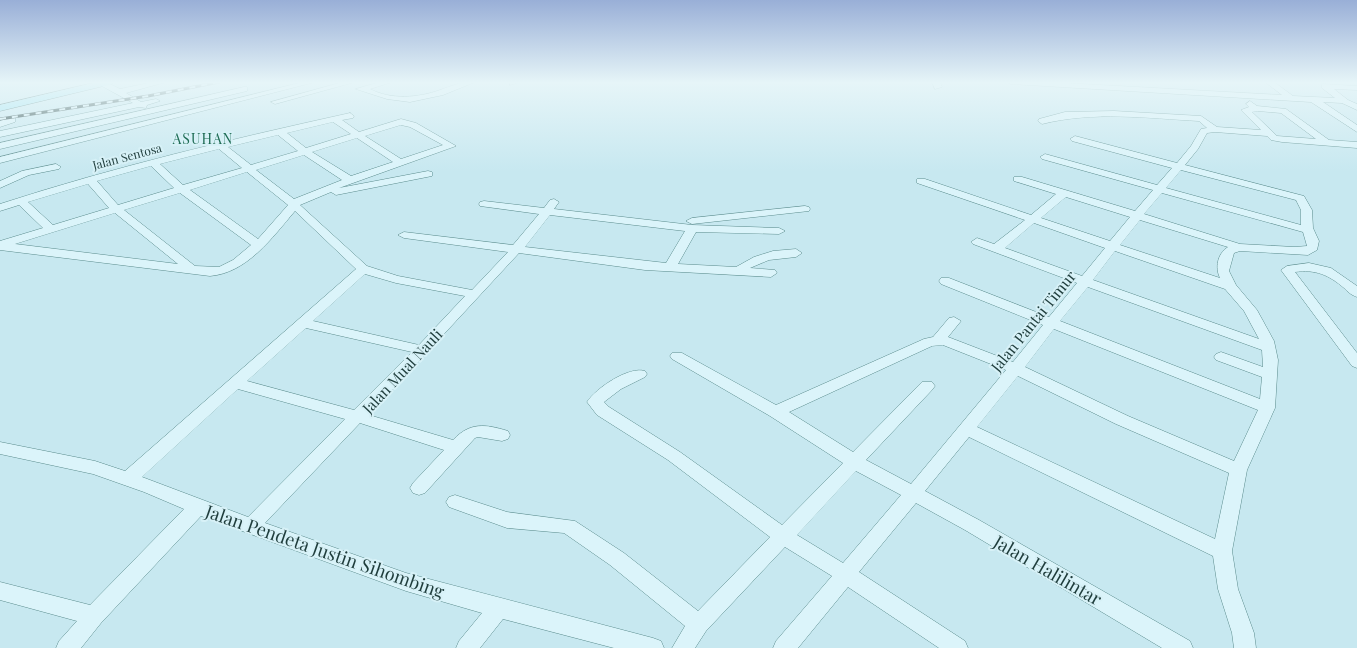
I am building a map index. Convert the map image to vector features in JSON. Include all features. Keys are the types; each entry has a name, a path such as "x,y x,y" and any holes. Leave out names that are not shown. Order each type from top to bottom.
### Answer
{"street":[{"path":"0,134 102,112"},
{"path":"0,146 147,112"},
{"path":"153,112 161,119"},
{"path":"0,160 188,112"},
{"path":"1247,112 1274,138 1357,145"},
{"path":"1286,112 1326,143"},
{"path":"1332,112 1357,129"},
{"path":"1042,121 1064,115 1114,114 1198,118 1206,121 1215,129 1270,134"},
{"name":"Jalan Sentosa","path":"0,208 89,179 153,162 350,116"},
{"path":"334,119 356,136 400,163"},
{"path":"0,124 12,120"},
{"path":"405,122 451,146 350,180 293,204 271,232 228,269 210,272 0,246 304,151 405,122"},
{"path":"1346,122 1357,123"},
{"name":"Jalan Pantai Timur","path":"784,648 967,429 1137,216 1195,147 1204,131 1215,129"},
{"path":"280,132 304,151 350,180"},
{"path":"1018,179 1239,247 1308,251 1314,243 1307,230 1307,209 1300,198 1075,139"},
{"path":"221,146 293,204 363,269 396,279 474,294"},
{"path":"1045,157 1307,230"},
{"path":"153,162 181,189 258,244"},
{"path":"0,185 26,173 56,167"},
{"path":"311,196 428,174"},
{"path":"89,179 116,209 191,269"},
{"path":"921,181 1031,220 1230,286"},
{"path":"996,249 1063,194"},
{"path":"20,201 51,229"},
{"path":"484,204 551,207 692,228 779,232"},
{"name":"Jalan Mual Nauli","path":"251,526 422,350 516,250 551,207"},
{"path":"673,225 805,209"},
{"path":"670,267 692,228"},
{"path":"404,235 516,250 670,267 771,273"},
{"path":"977,242 1269,348"},
{"path":"1239,247 1229,251 1225,259 1223,271 1230,286 1250,310 1267,340 1271,360 1267,408 1238,470 1222,551 1228,589 1244,633 1245,648"},
{"path":"739,271 744,266 770,255 796,253"},
{"path":"1356,361 1287,270 1318,268 1330,270 1357,293"},
{"path":"128,479 363,269"},
{"path":"945,281 1267,408"},
{"path":"938,340 954,321"},
{"path":"303,323 422,350"},
{"path":"776,412 929,342 938,340 949,341 1015,368 1096,408 1238,470"},
{"name":"Jalan Halilintar","path":"677,356 776,412 855,462 913,493 1182,648"},
{"path":"1221,357 1270,375"},
{"path":"640,374 616,385 598,399 595,402 596,405 603,412 674,456 783,536 845,574 957,648"},
{"path":"234,383 358,417 455,447"},
{"path":"683,648 699,624 927,386"},
{"path":"967,429 1222,551"},
{"path":"418,488 455,447 473,432 502,435"},
{"name":"Jalan Pendeta Justin Sihombing","path":"0,448 95,468 406,582 653,648"},
{"path":"456,502 507,520 568,526 617,559 699,624"},
{"path":"66,648 198,507"},
{"path":"2,594 94,616"},
{"path":"467,648 498,608"}],"railway":[{"path":"0,119 43,112"}],"district":[{"name":"ASUHAN","path":"203,138"}]}
